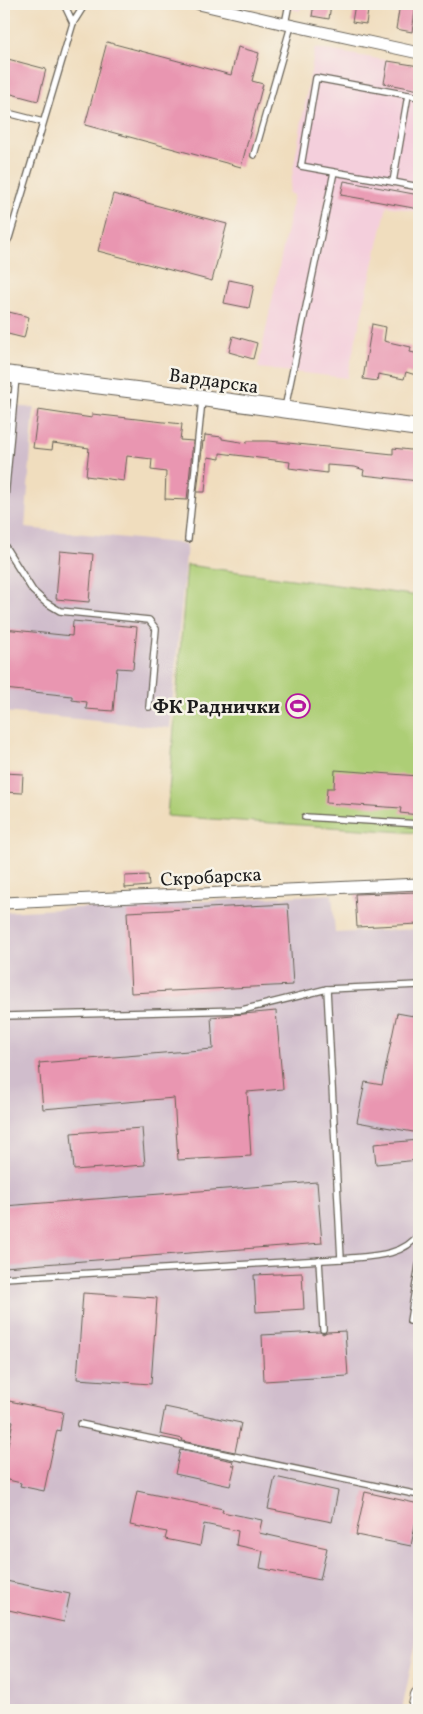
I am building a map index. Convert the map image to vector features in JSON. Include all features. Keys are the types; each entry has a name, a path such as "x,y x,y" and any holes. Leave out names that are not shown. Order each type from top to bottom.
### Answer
{"street":[{"path":"199,4 419,53"},
{"name":"Вардарска","path":"10,375 202,398 419,428"},
{"name":"Скробарска","path":"4,904 419,884"},
{"path":"416,1710 419,1696"}],"lane":[{"path":"64,4 72,23"},
{"path":"4,246 9,238 72,23 85,4"},
{"path":"254,155 288,25 289,4"},
{"path":"419,97 316,78 301,166 419,187"},
{"path":"393,182 408,95"},
{"path":"4,112 43,122"},
{"path":"284,410 334,172"},
{"path":"4,509 14,396 10,375"},
{"path":"4,396 14,396"},
{"path":"188,539 202,398"},
{"path":"4,545 33,591 45,602 60,611 149,620 153,624 156,629 149,707"},
{"path":"305,817 419,824"},
{"path":"4,1016 242,1010 327,989 419,985"},
{"path":"327,989 341,1259"},
{"path":"4,1278 341,1259 382,1255 402,1249 415,1240 419,1234"},
{"path":"318,1260 323,1329"},
{"path":"410,1321 419,1265"},
{"path":"80,1424 419,1495"}],"shaded area":[{"path":"265,4 301,4 300,11"},
{"path":"315,48 419,66 419,212 387,206 347,378 258,368 294,195 289,193"},
{"path":"4,405 34,408 25,528 187,544 170,728 4,712"},
{"path":"332,894 335,933 419,929 419,1627 402,1710 4,1710 4,912"}],"green space":[{"name":"ФК Раднички","path":"187,565 419,596 419,833 167,816"}],"building":[{"path":"314,4 331,4 329,19 312,16"},
{"path":"355,4 369,4 366,24 352,22"},
{"path":"400,4 416,4 412,32 396,29"},
{"path":"107,42 231,75 238,47 259,53 252,81 263,84 241,167 85,125"},
{"path":"4,58 46,69 38,101 4,92"},
{"path":"388,61 419,66 419,90 384,83"},
{"path":"344,181 419,195 419,209 341,195"},
{"path":"113,194 227,224 212,281 98,251"},
{"path":"229,280 254,285 249,308 224,303"},
{"path":"9,312 29,317 24,338 4,333"},
{"path":"372,324 386,327 384,341 411,347 410,352 419,354 419,376 406,372 404,379 378,374 377,381 363,379"},
{"path":"233,336 257,343 253,359 229,352"},
{"path":"38,410 92,418 92,414 182,424 180,440 193,441 187,500 165,499 166,472 151,470 152,459 127,456 124,481 86,476 89,448 53,443 52,450 33,448"},
{"path":"205,435 247,443 247,441 269,441 393,454 393,448 419,451 418,481 363,475 364,470 355,467 327,465 327,473 289,468 290,462 220,453 220,459 208,457 205,492 197,492"},
{"path":"60,551 93,554 89,602 56,599"},
{"path":"73,621 137,627 133,669 117,668 113,711 86,709 87,702 72,700 72,696 4,689 4,629 72,636"},
{"path":"335,770 419,776 419,815 400,813 401,808 326,803 327,788 334,788"},
{"path":"4,773 23,774 22,793 4,792"},
{"path":"148,875 149,886 125,888 125,876"},
{"path":"419,892 419,924 357,927 355,894"},
{"path":"288,904 293,985 131,993 127,912"},
{"path":"276,1011 283,1089 247,1092 251,1156 178,1160 174,1098 43,1109 39,1063 213,1049 211,1017"},
{"path":"397,1013 419,1017 419,1133 357,1122 365,1082 382,1085"},
{"path":"142,1128 145,1165 74,1170 71,1133"},
{"path":"419,1140 419,1160 376,1164 374,1144"},
{"path":"317,1182 322,1243 4,1267 4,1206"},
{"path":"302,1273 304,1309 256,1312 254,1275"},
{"path":"83,1293 157,1298 151,1384 77,1379"},
{"path":"345,1331 348,1376 264,1381 262,1335 320,1332 323,1334"},
{"path":"4,1400 63,1412 60,1431 57,1430 44,1491 20,1486 21,1483 4,1479 4,1465 13,1421 4,1419"},
{"path":"165,1407 241,1423 235,1452 182,1441 183,1439 160,1434"},
{"path":"180,1450 233,1461 232,1465 235,1465 230,1486 175,1474"},
{"path":"275,1477 338,1491 332,1522 268,1509"},
{"path":"137,1491 223,1509 222,1512 262,1520 259,1533 327,1548 320,1580 260,1568 263,1551 236,1545 238,1531 204,1524 200,1546 165,1539 167,1532 130,1525"},
{"path":"365,1492 419,1504 411,1546 356,1535"},
{"path":"6,1581 70,1594 64,1622 4,1609 4,1583"}],"place":[{"name":"ФК Раднички","path":"298,706"}]}
